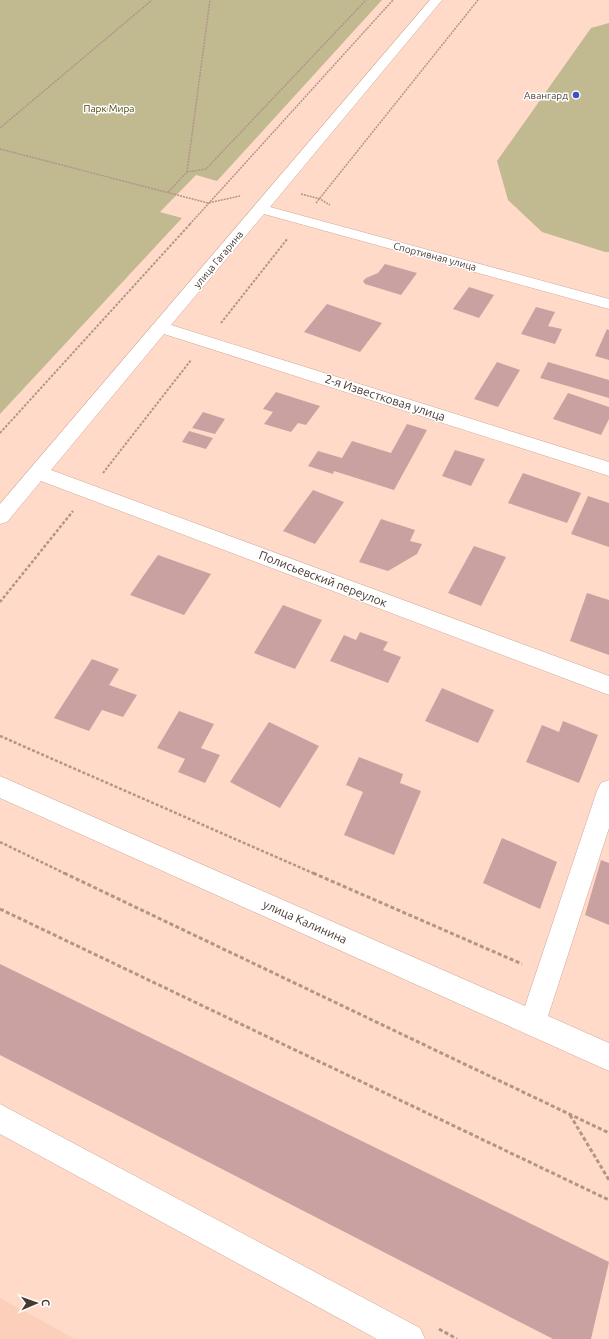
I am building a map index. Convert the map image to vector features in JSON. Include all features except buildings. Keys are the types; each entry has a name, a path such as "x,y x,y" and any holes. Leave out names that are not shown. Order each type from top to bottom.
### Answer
{"street":[{"name":"улица Гагарина","path":"0,517 436,0"},
{"name":"Спортивная улица","path":"261,208 609,304"},
{"name":"2-я Известковая улица","path":"160,327 609,469"},
{"name":"Полисьевский переулок","path":"37,472 609,686"},
{"name":"улица Калинина","path":"0,787 609,1057"},
{"path":"533,1022 548,975 605,819 609,791"},
{"path":"0,1118 409,1339"}],"path":[{"path":"0,128 152,0"},
{"path":"187,172 210,0"},
{"path":"167,192 187,172 206,169 366,0"},
{"path":"0,433 393,0"},
{"path":"0,602 89,492 206,341 478,0"},
{"path":"0,736 548,975"},
{"path":"0,842 609,1133"},
{"path":"0,909 609,1200"},
{"path":"570,1114 609,1180"}],"shaded area":[{"path":"0,1298 75,1339 0,1339"}],"green space":[{"name":"Парк Мира","path":"0,0 382,0 217,181 196,175 160,212 182,218 0,414"},
{"name":"Авангард","path":"609,23 609,252 605,252 542,232 508,200 497,161 591,28"}],"place":[{"name":"Авангард","path":"576,95"}]}
